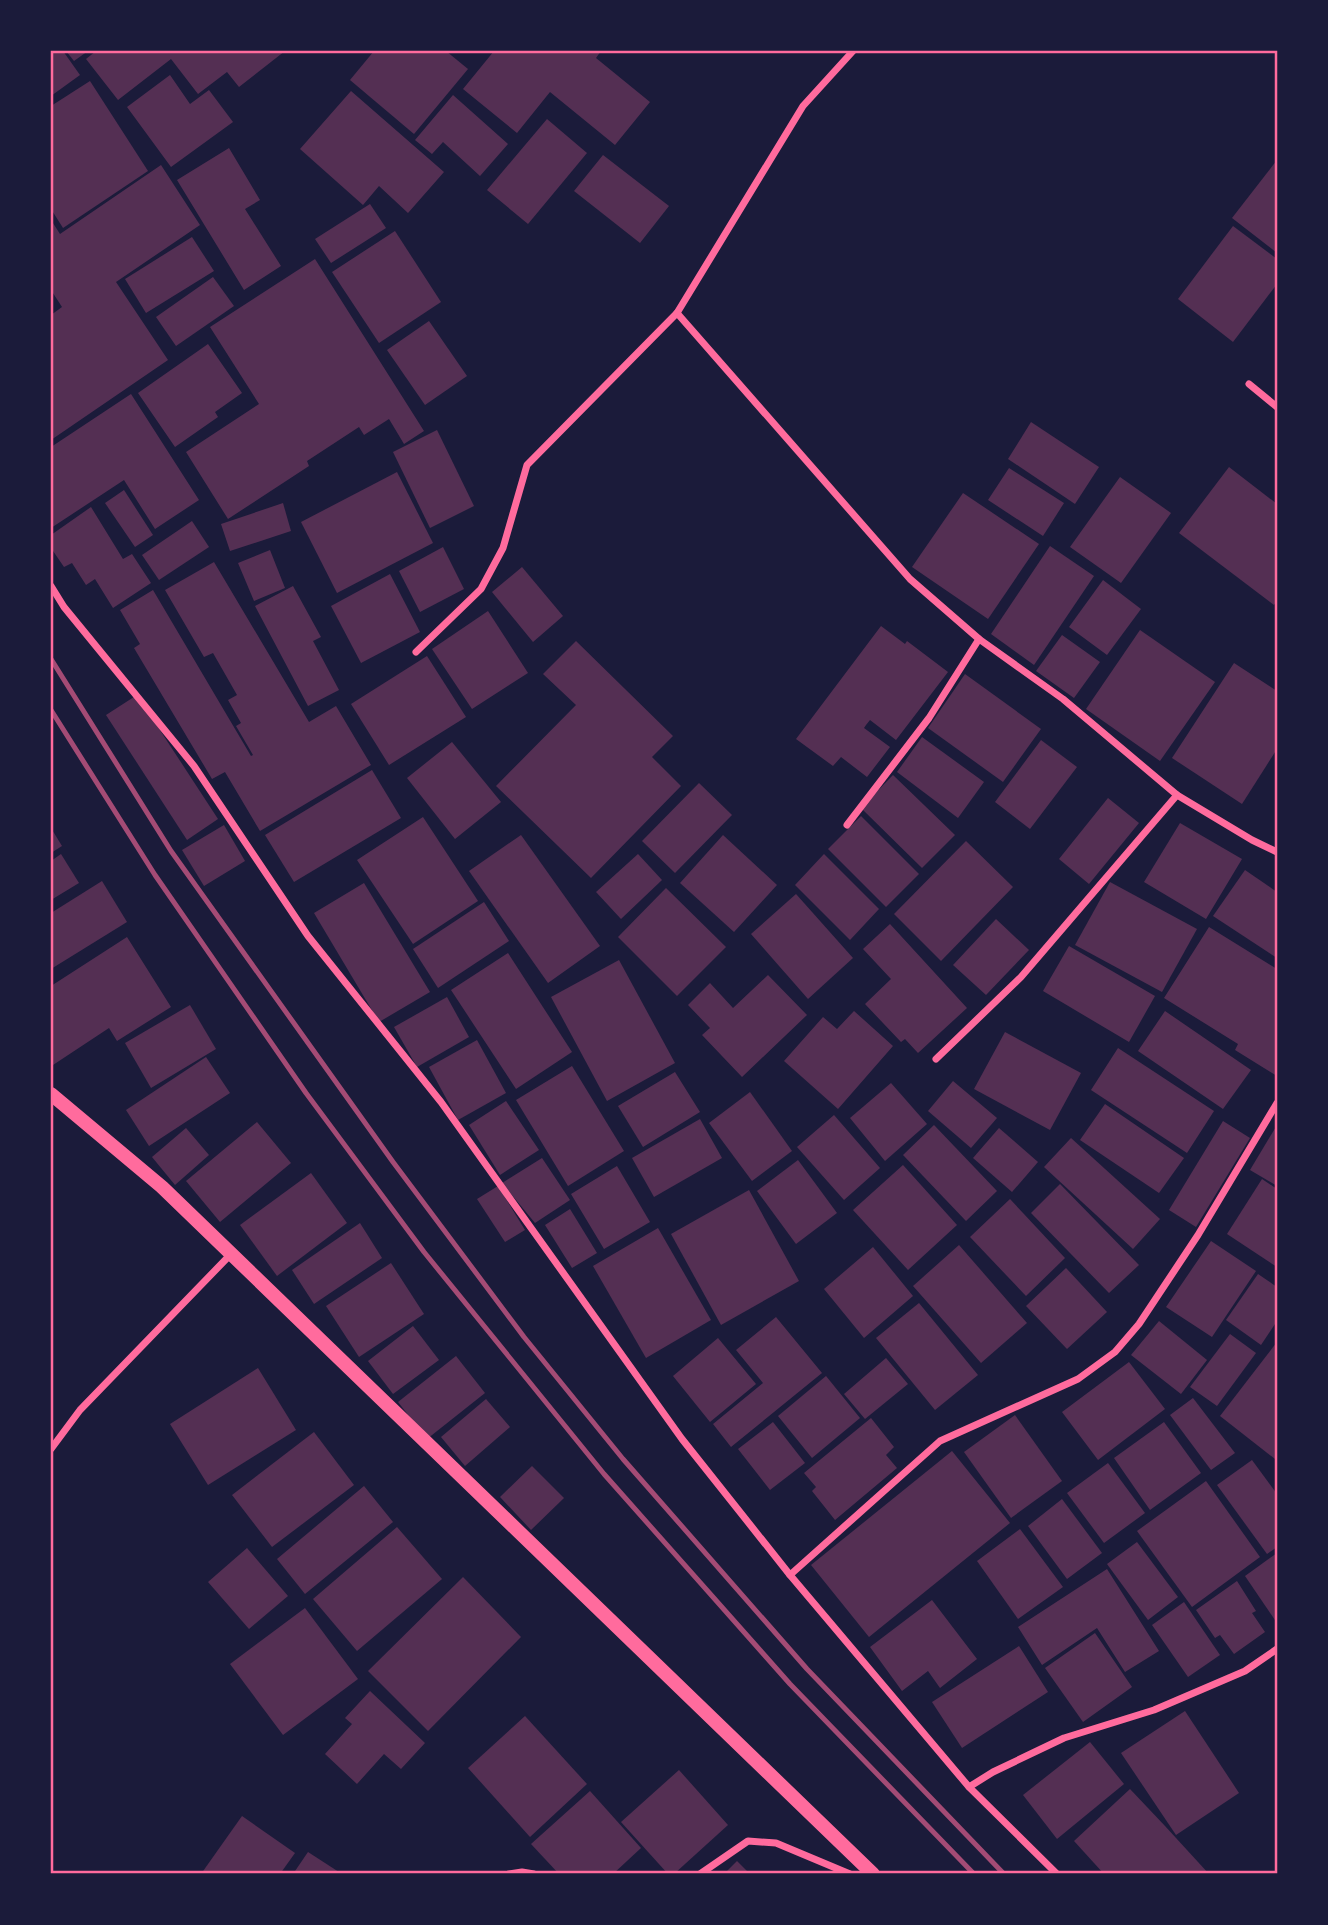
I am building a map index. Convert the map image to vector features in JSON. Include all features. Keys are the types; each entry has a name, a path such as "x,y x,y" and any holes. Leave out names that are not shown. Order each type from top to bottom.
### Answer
{"main road":[{"path":"51,1094 162,1186 873,1874"}],"street":[{"path":"416,652 481,589 503,548 527,465 677,313 803,106 852,51"},
{"path":"677,313 910,579 979,639 1062,699 1177,795 1277,852"},
{"path":"1249,384 1277,407"},
{"path":"51,586 64,607 194,766 308,936 441,1101 682,1439 790,1575 969,1787 1057,1874"},
{"path":"847,825 929,718 979,639"},
{"path":"936,1059 1021,978 1177,795"},
{"path":"790,1575 940,1441 1078,1379 1115,1352 1139,1324 1198,1235 1277,1103"},
{"path":"51,1450 80,1410 231,1254"},
{"path":"969,1787 993,1772 1064,1738 1154,1710 1245,1671 1277,1649"},
{"path":"700,1874 748,1841 776,1843 850,1874"},
{"path":"509,1874 522,1871 534,1874"}],"building":[{"path":"51,51 63,51 80,75 51,96"},
{"path":"66,51 88,51 74,61"},
{"path":"96,51 285,51 239,87 227,72 198,94 171,59 118,100 86,59"},
{"path":"374,51 446,51 468,69 414,134 350,80"},
{"path":"494,51 601,51 596,58 650,102 615,145 550,92 517,133 463,89"},
{"path":"170,75 190,104 209,90 233,122 171,167 127,107"},
{"path":"90,81 148,171 63,228 51,209 51,106"},
{"path":"351,91 444,172 408,213 379,186 363,205 300,149"},
{"path":"453,95 508,144 480,176 443,142 432,154 415,140"},
{"path":"547,119 587,153 528,224 487,190"},
{"path":"229,148 260,200 245,209 281,266 244,290 177,180"},
{"path":"603,155 669,206 640,243 574,191"},
{"path":"1277,160 1277,253 1232,218"},
{"path":"161,165 200,225 116,282 168,360 51,440 51,315 62,307 51,290 51,220 60,234"},
{"path":"370,204 386,228 331,263 315,239"},
{"path":"1233,226 1277,259 1277,284 1233,342 1178,299"},
{"path":"395,231 441,302 379,343 332,272"},
{"path":"192,237 214,271 146,313 125,279"},
{"path":"315,259 424,431 404,444 389,419 364,435 359,427 307,461 309,466 228,519 186,452 259,404 210,327"},
{"path":"213,277 234,306 176,346 156,317"},
{"path":"429,321 467,376 425,405 387,350"},
{"path":"208,344 242,393 215,412 218,417 175,447 138,393"},
{"path":"131,394 199,500 155,529 124,480 51,528 51,447"},
{"path":"1031,422 1099,467 1075,504 1008,459"},
{"path":"437,430 474,506 430,528 393,452"},
{"path":"1229,467 1277,504 1277,601 1274,605 1179,533"},
{"path":"1009,468 1064,503 1043,536 988,500"},
{"path":"397,472 433,543 337,593 301,522"},
{"path":"1120,477 1171,513 1121,583 1070,547"},
{"path":"124,490 153,535 135,547 105,503"},
{"path":"963,493 1039,544 988,619 912,567"},
{"path":"283,503 291,531 230,551 221,524"},
{"path":"91,507 123,559 132,554 151,583 113,608 95,579 86,585 72,563 64,567 51,548 51,535"},
{"path":"192,521 209,547 159,580 142,555"},
{"path":"1050,546 1094,576 1034,665 991,634"},
{"path":"443,547 464,589 420,612 399,571"},
{"path":"270,550 285,588 254,601 238,563"},
{"path":"214,562 309,722 336,706 371,765 260,831 225,772 212,779 134,648 140,644 120,610 153,590 251,756 253,755 236,726 241,723 228,700 237,695 213,653 204,657 165,590"},
{"path":"522,567 563,616 533,642 492,592"},
{"path":"390,574 420,632 361,663 331,606"},
{"path":"1103,580 1141,609 1107,655 1069,627"},
{"path":"293,586 321,637 313,641 339,690 308,706 255,606"},
{"path":"488,611 528,673 472,709 432,649"},
{"path":"881,626 905,644 907,641 948,672 896,740 870,720 866,725 864,728 890,747 867,777 841,757 833,766 796,739"},
{"path":"1140,630 1215,682 1160,761 1086,709"},
{"path":"1062,635 1100,662 1074,698 1036,671"},
{"path":"576,641 673,736 652,757 681,786 591,878 496,786 576,705 543,674"},
{"path":"427,656 466,717 389,765 351,704"},
{"path":"1234,663 1277,691 1277,749 1242,804 1172,758"},
{"path":"965,674 1041,729 1003,782 928,728"},
{"path":"137,695 218,819 187,840 106,715"},
{"path":"922,737 984,782 958,818 897,772"},
{"path":"1041,740 1077,767 1030,829 995,802"},
{"path":"452,742 501,802 455,839 407,778"},
{"path":"372,770 401,818 294,882 265,835"},
{"path":"893,775 955,835 922,868 861,808"},
{"path":"699,783 732,815 675,873 642,841"},
{"path":"1108,798 1139,823 1089,884 1059,859"},
{"path":"861,816 919,874 886,907 828,849"},
{"path":"423,817 478,901 413,944 357,860"},
{"path":"1180,823 1242,859 1206,919 1144,882"},
{"path":"224,825 245,861 204,886 182,850"},
{"path":"51,828 62,846 51,853"},
{"path":"521,835 600,946 548,983 469,871"},
{"path":"723,835 777,885 734,932 680,883"},
{"path":"966,841 1013,887 941,961 894,914"},
{"path":"61,854 79,883 51,900 51,861"},
{"path":"638,854 662,880 621,919 596,892"},
{"path":"824,854 879,909 850,940 795,885"},
{"path":"1245,870 1277,892 1277,958 1213,916"},
{"path":"102,881 127,922 51,969 51,913"},
{"path":"1110,882 1197,929 1162,992 1075,945"},
{"path":"364,883 430,992 379,1022 314,913"},
{"path":"666,888 726,947 677,996 618,937"},
{"path":"796,894 853,958 808,999 751,934"},
{"path":"484,902 509,941 438,988 413,949"},
{"path":"996,919 1029,950 986,995 953,965"},
{"path":"890,924 967,1008 918,1053 905,1039 901,1042 865,1004 891,979 863,949"},
{"path":"1209,927 1277,969 1277,1076 1235,1050 1238,1044 1164,998"},
{"path":"127,937 171,1007 117,1041 109,1028 53,1065 51,986"},
{"path":"1069,946 1155,996 1129,1042 1043,991"},
{"path":"508,953 572,1052 516,1089 451,990"},
{"path":"619,960 675,1063 607,1101 551,997"},
{"path":"768,975 807,1015 742,1077 702,1035 710,1028 688,1005 710,983 733,1008"},
{"path":"447,997 469,1037 417,1067 394,1027"},
{"path":"190,1005 216,1049 151,1088 125,1043"},
{"path":"854,1011 893,1046 838,1109 784,1061 823,1017 837,1029"},
{"path":"1165,1011 1251,1070 1223,1109 1138,1051"},
{"path":"1005,1032 1081,1073 1050,1130 974,1089"},
{"path":"477,1040 506,1093 458,1120 429,1067"},
{"path":"1118,1048 1214,1111 1187,1153 1091,1090"},
{"path":"206,1057 230,1093 149,1146 126,1110"},
{"path":"572,1066 624,1151 568,1186 516,1100"},
{"path":"675,1072 700,1112 643,1147 618,1106"},
{"path":"953,1081 997,1118 971,1148 928,1111"},
{"path":"891,1083 927,1124 885,1161 850,1118"},
{"path":"750,1092 792,1151 752,1181 709,1123"},
{"path":"506,1101 539,1150 500,1175 469,1125"},
{"path":"1105,1104 1184,1158 1159,1193 1080,1140"},
{"path":"834,1115 880,1168 844,1200 797,1147"},
{"path":"700,1119 722,1158 654,1197 632,1158"},
{"path":"1223,1121 1250,1138 1196,1227 1169,1210"},
{"path":"257,1122 291,1163 220,1222 186,1181"},
{"path":"934,1125 997,1191 966,1221 903,1155"},
{"path":"1277,1125 1277,1186 1250,1170"},
{"path":"186,1128 209,1155 175,1185 152,1157"},
{"path":"999,1128 1038,1162 1012,1192 973,1158"},
{"path":"1071,1138 1160,1219 1133,1249 1044,1167"},
{"path":"542,1158 570,1200 535,1223 502,1183"},
{"path":"798,1160 837,1213 796,1244 757,1191"},
{"path":"903,1165 957,1225 908,1270 853,1210"},
{"path":"617,1166 650,1222 604,1249 571,1194"},
{"path":"311,1173 347,1223 277,1276 240,1225"},
{"path":"1262,1179 1277,1189 1277,1267 1227,1234"},
{"path":"1060,1184 1139,1265 1109,1293 1031,1213"},
{"path":"498,1186 525,1230 505,1242 477,1199"},
{"path":"749,1190 799,1281 721,1325 671,1234"},
{"path":"1010,1199 1065,1258 1026,1296 970,1237"},
{"path":"570,1209 597,1253 572,1268 545,1225"},
{"path":"360,1223 382,1258 314,1304 292,1270"},
{"path":"658,1228 711,1320 646,1358 593,1266"},
{"path":"1211,1241 1256,1271 1212,1337 1166,1307"},
{"path":"959,1245 1027,1323 981,1363 913,1286"},
{"path":"873,1247 913,1296 864,1338 824,1289"},
{"path":"391,1263 424,1314 359,1357 326,1306"},
{"path":"1066,1268 1107,1312 1067,1349 1026,1306"},
{"path":"1258,1274 1277,1287 1277,1321 1261,1345 1226,1320"},
{"path":"919,1303 978,1375 935,1410 876,1338"},
{"path":"776,1317 822,1373 731,1447 713,1424 763,1383 736,1350"},
{"path":"1159,1321 1207,1360 1181,1394 1131,1355"},
{"path":"413,1326 439,1360 393,1394 368,1361"},
{"path":"1230,1334 1256,1353 1217,1406 1190,1387"},
{"path":"718,1338 756,1384 710,1422 673,1376"},
{"path":"1277,1342 1277,1456 1275,1459 1220,1416"},
{"path":"456,1356 485,1393 427,1439 398,1402"},
{"path":"886,1358 908,1384 865,1419 844,1394"},
{"path":"1129,1362 1165,1409 1098,1460 1062,1412"},
{"path":"258,1368 296,1430 208,1485 170,1424"},
{"path":"826,1376 860,1418 812,1458 778,1416"},
{"path":"1193,1398 1235,1453 1211,1470 1170,1415"},
{"path":"486,1399 510,1427 465,1466 441,1437"},
{"path":"1015,1415 1062,1481 1011,1518 964,1452"},
{"path":"871,1418 894,1447 886,1455 897,1468 835,1520 812,1491 816,1487 804,1473"},
{"path":"773,1422 805,1463 770,1490 738,1449"},
{"path":"1164,1422 1201,1473 1150,1510 1114,1458"},
{"path":"314,1432 354,1485 272,1547 232,1495"},
{"path":"952,1451 1010,1523 869,1637 811,1565"},
{"path":"1252,1460 1277,1494 1277,1547 1267,1554 1217,1485"},
{"path":"1108,1463 1145,1513 1104,1543 1067,1493"},
{"path":"532,1466 564,1498 531,1530 500,1497"},
{"path":"1206,1481 1260,1557 1192,1607 1137,1531"},
{"path":"364,1486 393,1522 305,1594 277,1559"},
{"path":"1062,1499 1102,1553 1067,1579 1028,1526"},
{"path":"397,1527 442,1579 357,1651 313,1599"},
{"path":"1020,1529 1063,1587 1018,1619 977,1561"},
{"path":"1137,1542 1178,1597 1148,1620 1107,1564"},
{"path":"247,1548 288,1596 249,1629 208,1582"},
{"path":"1277,1553 1277,1623 1245,1576"},
{"path":"1107,1569 1159,1651 1125,1672 1097,1628 1042,1665 1018,1627"},
{"path":"463,1577 521,1637 428,1731 368,1671"},
{"path":"1237,1581 1256,1611 1252,1613 1265,1632 1234,1654 1220,1635 1215,1638 1196,1610"},
{"path":"932,1600 977,1659 940,1688 928,1671 902,1691 870,1647"},
{"path":"1184,1602 1220,1655 1188,1677 1152,1625"},
{"path":"305,1608 358,1679 283,1735 230,1664"},
{"path":"1095,1633 1132,1687 1083,1722 1045,1668"},
{"path":"1019,1646 1048,1692 962,1748 932,1702"},
{"path":"370,1691 425,1743 401,1769 384,1754 357,1784 325,1754 352,1724 345,1718"},
{"path":"1185,1711 1239,1793 1176,1835 1121,1753"},
{"path":"525,1716 587,1784 530,1837 468,1768"},
{"path":"1090,1742 1124,1784 1057,1839 1023,1795"},
{"path":"679,1770 728,1825 674,1874 668,1874 621,1822"},
{"path":"1130,1789 1209,1874 1104,1874 1074,1841"},
{"path":"590,1791 641,1848 613,1874 559,1874 531,1844"},
{"path":"242,1816 295,1853 280,1874 201,1874"},
{"path":"308,1852 342,1874 293,1874"},
{"path":"737,1861 750,1874 724,1874"}],"railway":[{"path":"51,659 171,851 393,1162 524,1337 623,1459 807,1669 1004,1874"},
{"path":"51,710 155,875 306,1093 424,1252 604,1474 790,1684 974,1874"}]}
